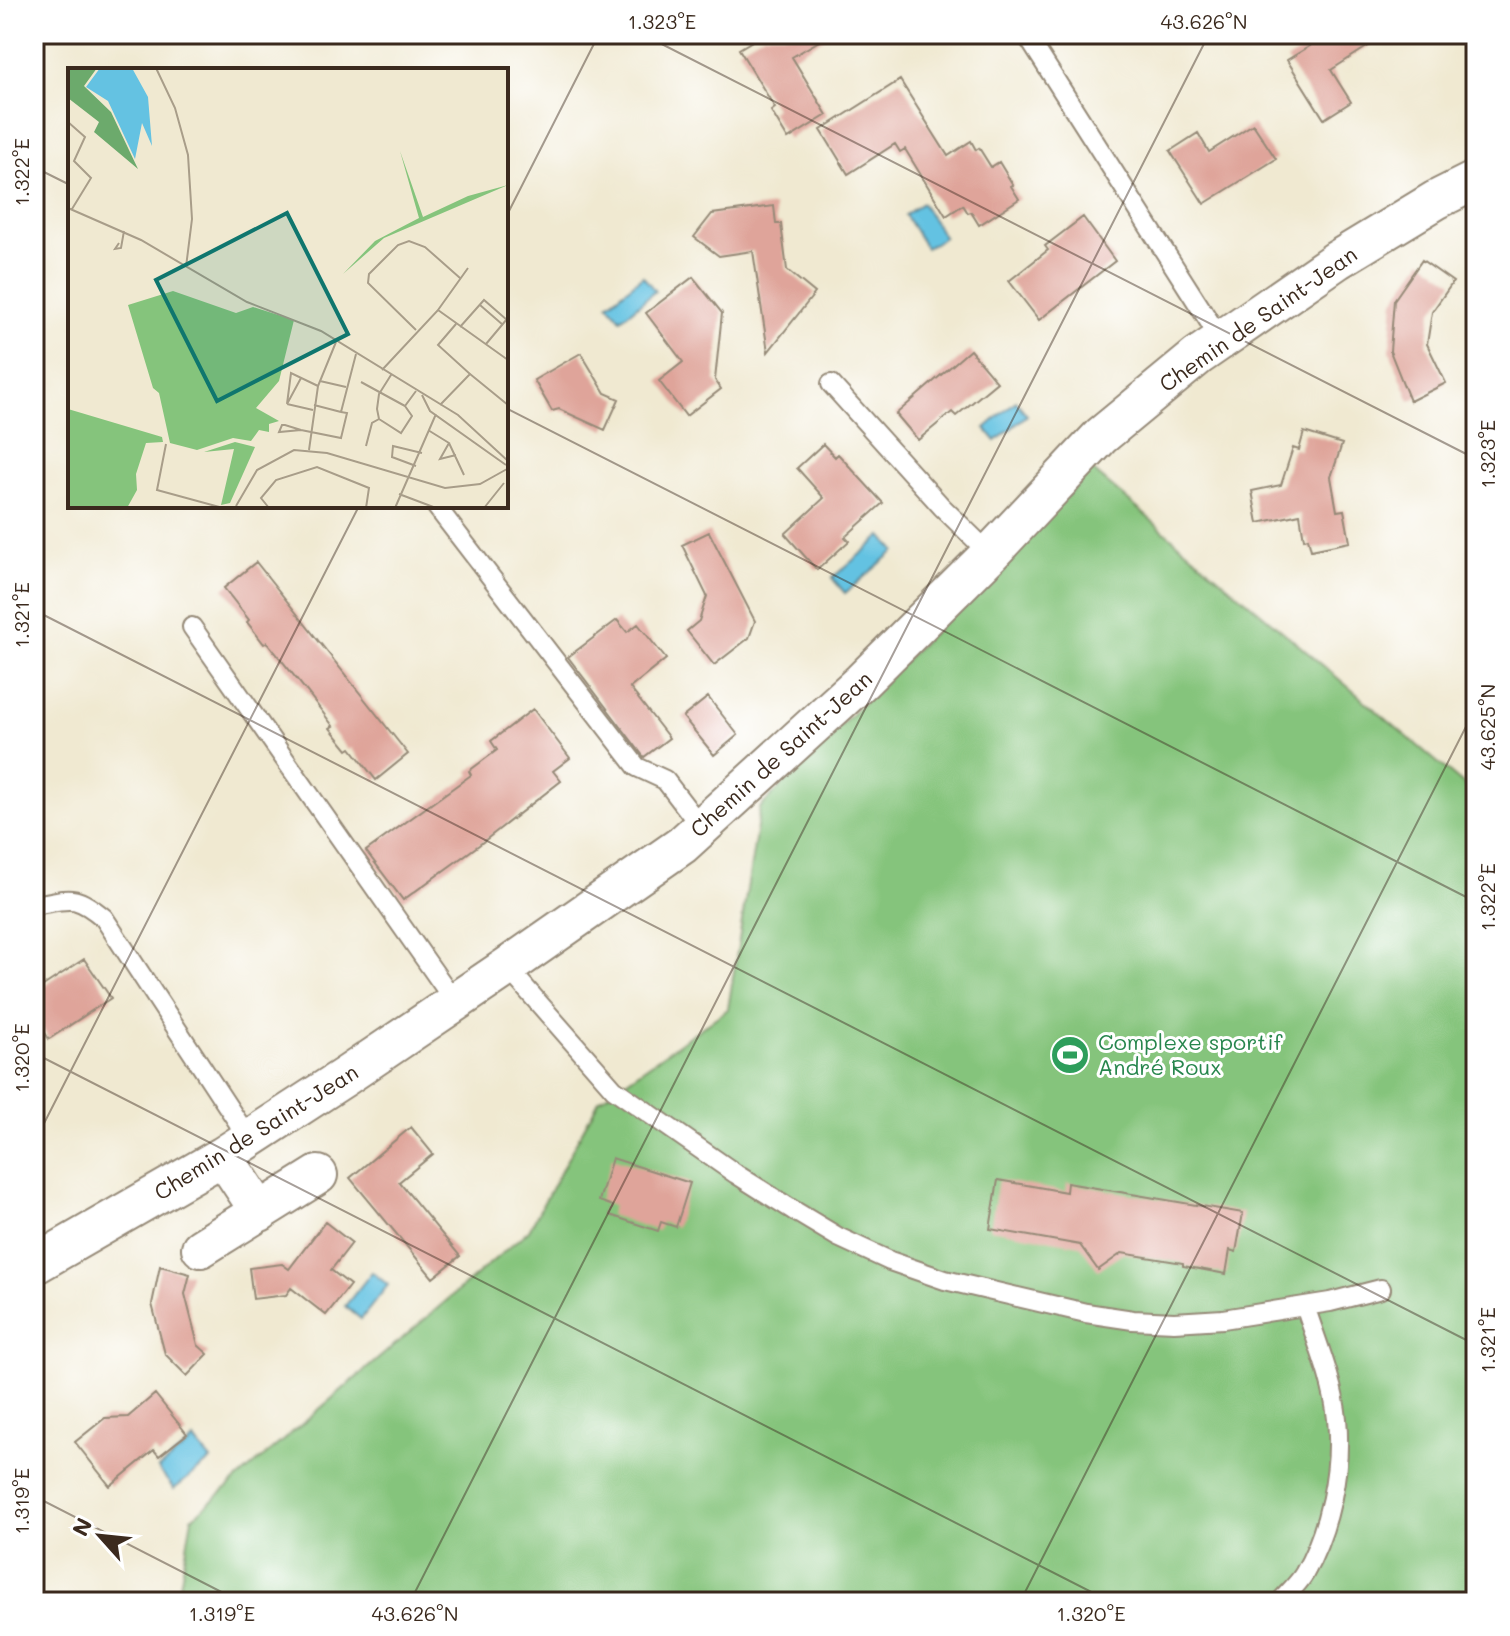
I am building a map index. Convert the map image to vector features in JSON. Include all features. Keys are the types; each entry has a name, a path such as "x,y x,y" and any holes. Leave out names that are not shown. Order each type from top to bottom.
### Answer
{"street":[{"name":"Chemin de Saint-Jean","path":"34,1265 236,1148 507,967 682,845 862,681 990,554 1101,436 1198,356 1337,260 1436,200 1476,180"},
{"path":"236,1148 260,1212"},
{"path":"201,1248 318,1175"}],"lane":[{"path":"1026,34 1221,340"},
{"path":"831,384 942,507 990,554"},
{"path":"438,508 637,767 665,780 701,827"},
{"path":"192,627 455,1002"},
{"path":"34,905 70,898 86,904 104,918 236,1148"},
{"path":"507,967 614,1089 782,1203 838,1237 890,1261 945,1280 1086,1313 1133,1320 1174,1322 1223,1319 1305,1306 1381,1289"},
{"path":"1280,1602 1302,1576 1318,1544 1329,1511 1337,1452 1333,1397 1305,1306"}],"green space":[{"name":"Complexe sportif André Roux","path":"1092,470 1476,795 1476,1602 177,1602 192,1518 529,1230 599,1100 728,1009 760,808"}],"water":[{"path":"922,203 944,237 926,248 905,215"},
{"path":"643,276 655,291 621,319 608,304"},
{"path":"1016,401 1027,415 996,441 985,428"},
{"path":"882,536 895,551 845,593 832,578"},
{"path":"372,1272 388,1285 361,1319 345,1306"},
{"path":"194,1440 211,1460 174,1489 158,1469"}],"building":[{"path":"764,34 831,34 792,57 827,115 788,139 771,111 775,108 739,49"},
{"path":"1302,34 1387,34 1331,70 1351,102 1324,119 1287,60 1310,46"},
{"path":"900,80 948,156 971,141 991,167 999,162 1019,199 979,225 963,205 946,216 905,149 900,152 895,144 848,174 821,130"},
{"path":"1253,124 1276,159 1204,204 1170,151 1198,133 1209,152"},
{"path":"774,206 776,224 781,224 787,270 815,293 768,352 753,251 719,256 694,237 712,214"},
{"path":"1083,217 1115,261 1039,320 1009,281 1048,250 1045,246"},
{"path":"1422,260 1453,282 1432,312 1427,344 1446,383 1410,401 1390,351 1394,300"},
{"path":"693,277 722,313 715,380 721,389 686,416 659,381 683,362 646,313"},
{"path":"970,350 997,382 956,416 952,412 918,440 896,414"},
{"path":"581,353 605,393 619,399 605,430 559,409 552,411 534,380"},
{"path":"1304,432 1342,444 1331,477 1337,511 1344,510 1350,542 1311,550 1308,538 1304,539 1300,514 1258,523 1252,491 1281,485 1293,448 1299,450"},
{"path":"823,444 835,457 838,454 883,503 845,537 849,541 817,570 785,534 824,498 797,468"},
{"path":"709,532 755,621 749,638 714,665 687,631 699,621 707,596 682,545"},
{"path":"256,562 408,754 376,780 351,748 348,750 330,728 333,726 267,642 264,644 224,588"},
{"path":"617,620 627,632 638,624 666,659 630,688 669,738 644,757 568,657"},
{"path":"708,697 738,735 714,755 683,717"},
{"path":"533,709 570,758 553,771 561,781 403,900 366,851 471,775 469,771 497,750 491,741"},
{"path":"84,959 111,998 49,1039 34,1016 34,992"},
{"path":"411,1127 433,1154 399,1182 460,1256 433,1278 350,1178"},
{"path":"612,1158 690,1183 676,1227 661,1222 658,1231 610,1215 613,1206 599,1201"},
{"path":"998,1180 1066,1192 1067,1183 1243,1213 1236,1252 1230,1250 1226,1274 1122,1253 1098,1270 1080,1245 990,1229"},
{"path":"325,1222 352,1243 331,1270 350,1285 326,1315 291,1288 286,1295 253,1299 249,1268 282,1264 289,1269"},
{"path":"160,1266 190,1274 185,1294 198,1345 208,1354 187,1376 165,1354 152,1304"},
{"path":"155,1394 187,1434 159,1456 154,1450 110,1486 75,1442 105,1418 128,1417"}],"place":[{"name":"Complexe sportif André Roux","path":"1070,1055"}]}
